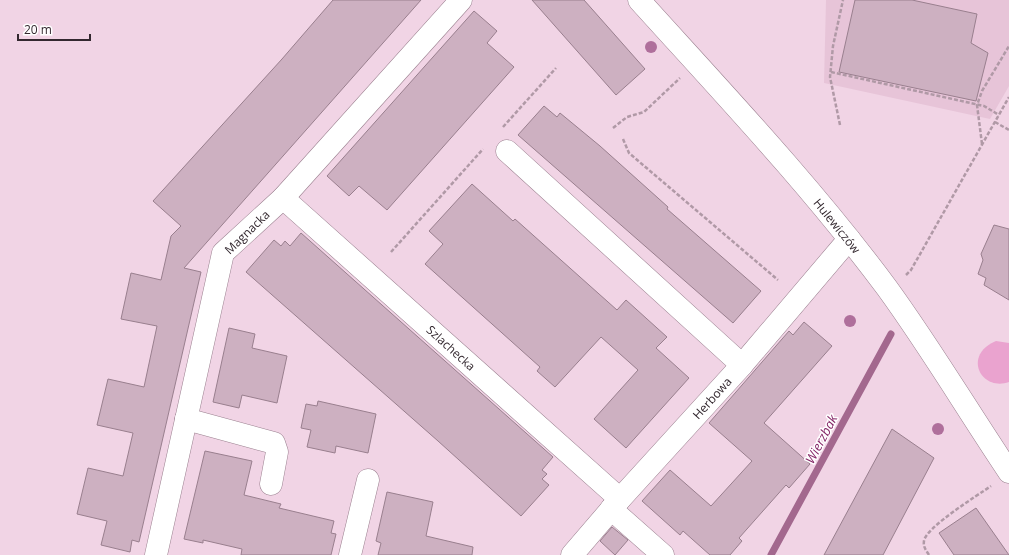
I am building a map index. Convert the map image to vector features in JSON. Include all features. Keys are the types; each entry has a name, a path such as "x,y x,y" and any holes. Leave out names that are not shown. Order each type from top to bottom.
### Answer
{"street":[{"name":"Magnacka","path":"156,555 223,253 283,198 461,0"},
{"name":"Hulewiczów","path":"640,0 779,156 850,239 888,290 1001,478"},
{"path":"497,148 742,365"},
{"name":"Szlachecka","path":"283,198 615,504 663,555"},
{"name":"Herbowa","path":"572,555 615,504 742,365 850,239"},
{"path":"186,419 274,443 277,452 271,484"},
{"path":"350,555 368,480"}],"path":[{"path":"840,125 833,94 831,72 833,46 843,0"},
{"path":"982,145 977,105 982,91 1009,46"},
{"path":"503,127 556,68"},
{"path":"831,72 984,106 999,115"},
{"path":"613,128 627,117 644,112 683,75"},
{"path":"903,278 912,270 1009,98"},
{"path":"995,122 1009,130"},
{"path":"623,139 629,153 778,280"},
{"path":"391,252 497,148"},
{"path":"929,555 924,548 924,539 931,528 1001,478"}],"shaded area":[{"path":"826,0 1009,0 1009,86 990,119 824,83"},
{"path":"996,341 1009,343 1009,382 999,384 990,382 984,377 979,370 978,363 980,355 986,347"}],"building":[{"path":"333,0 421,0 184,268 201,272 139,542 132,540 130,552 101,545 107,521 77,514 88,468 123,476 133,433 97,425 108,379 144,387 157,326 121,319 131,273 161,280 171,236 181,226 153,201 282,59"},
{"path":"532,0 584,0 645,69 616,95"},
{"path":"855,0 912,0 977,14 971,43 988,53 976,101 839,72"},
{"path":"474,11 497,31 487,43 514,67 387,210 359,186 349,196 327,176"},
{"path":"544,106 557,117 560,113 600,146 668,207 667,209 761,291 733,323 518,135"},
{"path":"472,184 513,221 515,219 617,310 626,300 667,337 656,348 689,378 626,448 594,419 638,370 601,337 555,387 537,371 540,367 425,264 443,244 429,231"},
{"path":"994,225 1009,229 1009,300 984,285 986,278 978,274 983,260 981,254"},
{"path":"301,233 553,457 542,470 547,474 542,479 549,485 521,516 246,272 274,240 281,246 285,241 290,246"},
{"path":"804,322 832,346 764,423 810,464 789,488 786,485 739,538 742,541 730,555 710,555 683,531 680,535 642,501 670,470 711,506 752,461 709,423 789,331 793,335"},
{"path":"229,328 255,334 252,348 287,356 277,403 242,395 239,408 213,402"},
{"path":"318,401 376,414 368,453 336,446 335,453 307,447 311,430 301,428 306,404 317,406"},
{"path":"892,429 934,458 883,555 824,555"},
{"path":"205,451 252,461 244,495 281,504 279,508 334,521 331,533 336,534 331,555 241,555 242,549 203,540 203,543 184,539"},
{"path":"387,492 433,502 426,536 473,547 472,555 378,555 381,543 376,541"},
{"path":"976,508 1009,555 954,555 939,533"},
{"path":"612,527 628,540 615,555 600,541"}],"waterway":[{"name":"Wierzbak","path":"771,555 891,334"}]}
